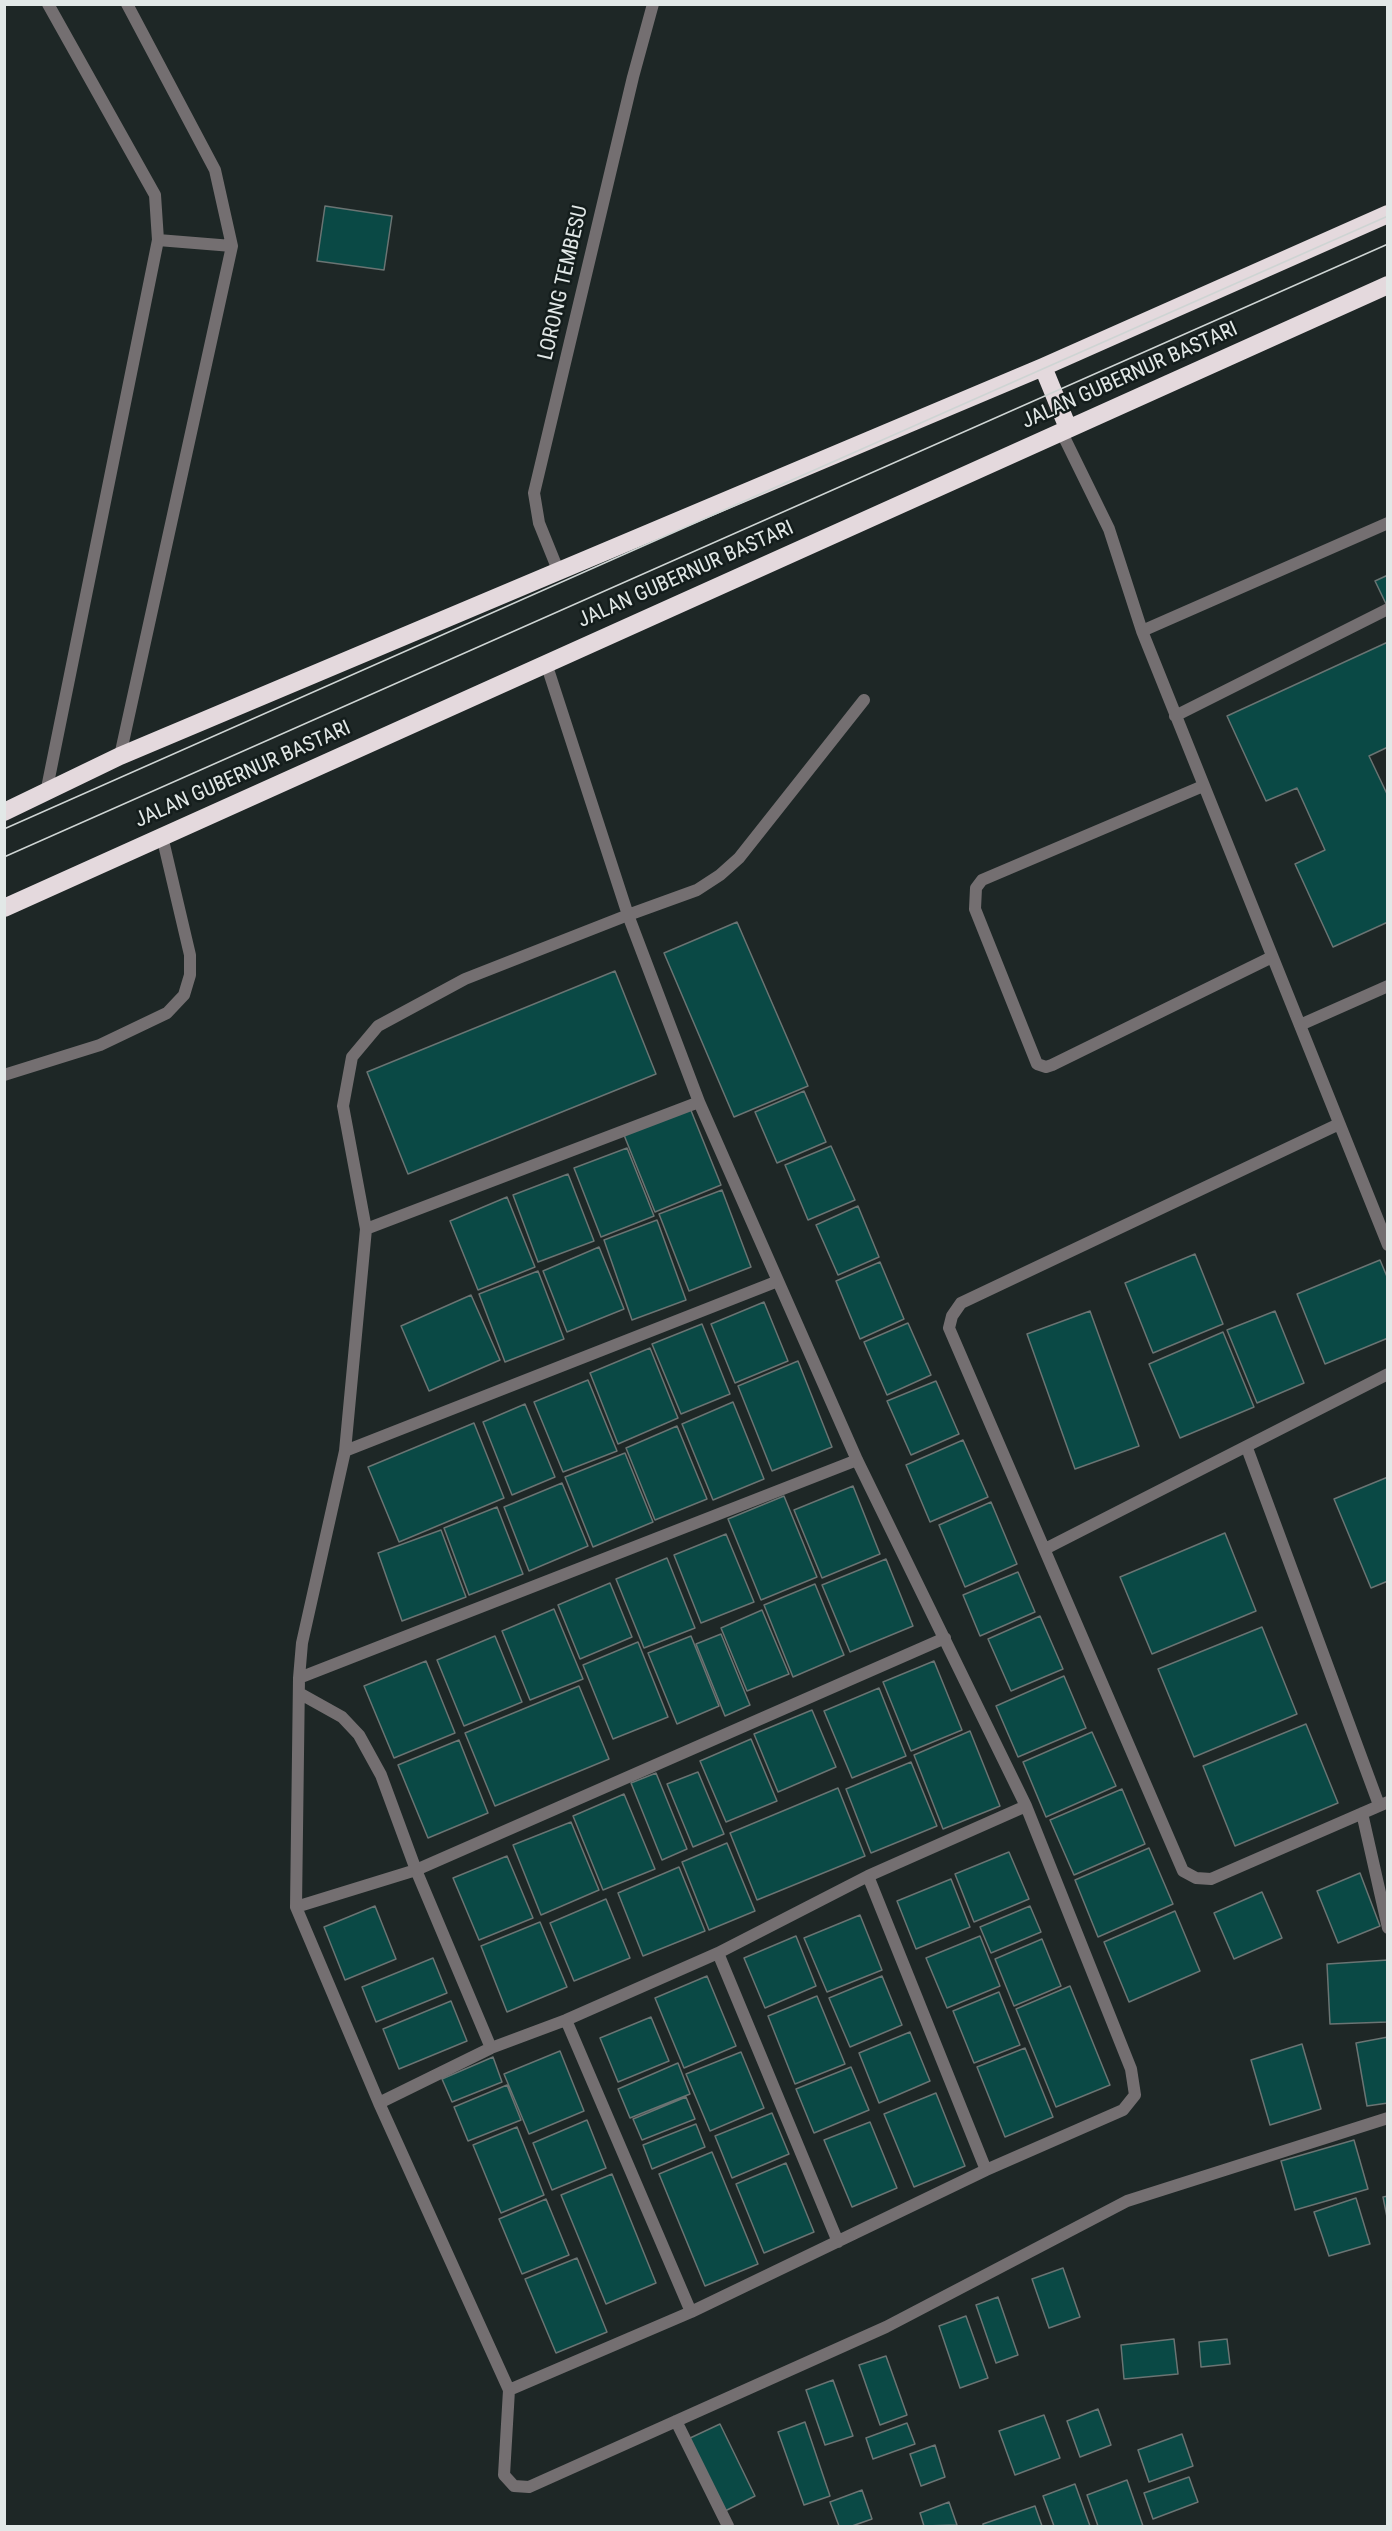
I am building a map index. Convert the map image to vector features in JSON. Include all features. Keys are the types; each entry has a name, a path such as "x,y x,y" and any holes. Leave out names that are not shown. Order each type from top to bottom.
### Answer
{"highway":[{"name":"JALAN GUBERNUR BASTARI","path":"4,812 120,756 1043,367 1388,214"},
{"name":"JALAN GUBERNUR BASTARI","path":"4,908 1388,285"},
{"path":"1043,367 1065,430"}],"street":[{"path":"46,793 158,240 155,195 48,4"},
{"path":"120,756 232,246 215,170 128,4"},
{"name":"LORONG TEMBESU","path":"558,570 539,524 534,492 633,77 653,4"},
{"path":"158,240 232,246"},
{"path":"1065,430 1109,529 1142,631 1175,716 1388,1245"},
{"path":"1142,631 1388,523"},
{"path":"1175,716 1388,609"},
{"path":"509,2390 690,2312 986,2170 1123,2110 1135,2095 1131,2069 1026,1806 856,1460 699,1102 628,915 546,663"},
{"path":"864,700 740,858 720,875 697,890 465,979 378,1026 352,1057 343,1106 366,1229 345,1451 302,1643 299,1678 296,1907 380,2103 509,2390 504,2475 514,2486 529,2487 886,2327 1127,2201 1388,2118"},
{"path":"1203,786 982,880 976,888 975,909 1037,1064 1046,1067 1052,1065 1272,957"},
{"path":"4,1075 100,1045 167,1013 184,995 190,975 190,955 162,836"},
{"path":"1300,1025 1388,986"},
{"path":"366,1229 699,1102"},
{"path":"1247,1448 1383,1803 1211,1879 1196,1878 1183,1871 949,1328 952,1316 961,1303 1339,1124"},
{"path":"345,1451 778,1281"},
{"path":"1046,1549 1388,1374"},
{"path":"299,1678 856,1460"},
{"path":"296,1907 416,1870 945,1638"},
{"path":"299,1693 342,1718 359,1735 381,1775 416,1870 491,2048"},
{"path":"380,2103 491,2048 566,2020 718,1953 868,1876 1026,1806"},
{"path":"1362,1813 1388,1928"},
{"path":"868,1876 986,2170"},
{"path":"718,1953 838,2242"},
{"path":"566,2020 690,2312"},
{"path":"676,2421 728,2526"}],"building":[{"path":"325,206 392,216 384,270 317,261"},
{"path":"1388,575 1388,608 1375,581"},
{"path":"1388,642 1388,747 1369,756 1388,796 1388,922 1333,947 1295,864 1325,850 1297,788 1266,801 1227,716"},
{"path":"737,922 808,1086 734,1117 664,953"},
{"path":"615,971 656,1074 408,1174 367,1072"},
{"path":"804,1091 826,1142 777,1163 755,1112"},
{"path":"690,1108 721,1185 655,1212 624,1135"},
{"path":"831,1146 855,1200 808,1220 785,1165"},
{"path":"627,1148 654,1216 601,1237 574,1168"},
{"path":"568,1174 594,1241 538,1262 513,1195"},
{"path":"722,1190 751,1267 689,1291 659,1214"},
{"path":"507,1197 535,1267 478,1290 450,1221"},
{"path":"858,1206 879,1257 838,1275 816,1225"},
{"path":"657,1220 686,1300 632,1320 604,1240"},
{"path":"599,1247 624,1309 567,1332 543,1271"},
{"path":"1195,1254 1223,1324 1153,1353 1125,1283"},
{"path":"1380,1260 1388,1279 1388,1338 1325,1364 1297,1294"},
{"path":"880,1262 904,1319 860,1339 836,1281"},
{"path":"538,1271 564,1339 505,1362 479,1294"},
{"path":"471,1295 500,1360 429,1391 401,1326"},
{"path":"764,1302 788,1361 735,1383 711,1324"},
{"path":"1090,1311 1139,1446 1075,1469 1027,1334"},
{"path":"1275,1311 1304,1383 1257,1403 1227,1330"},
{"path":"908,1323 931,1375 887,1395 864,1342"},
{"path":"702,1324 730,1394 681,1414 652,1344"},
{"path":"1223,1332 1254,1407 1180,1438 1149,1364"},
{"path":"650,1348 678,1418 618,1444 590,1373"},
{"path":"798,1361 832,1447 772,1471 738,1386"},
{"path":"588,1380 617,1451 563,1472 534,1402"},
{"path":"936,1381 959,1434 911,1455 887,1401"},
{"path":"733,1402 764,1479 713,1500 682,1424"},
{"path":"525,1404 555,1477 512,1495 483,1422"},
{"path":"474,1423 504,1498 399,1542 368,1467"},
{"path":"677,1426 707,1499 655,1520 626,1448"},
{"path":"963,1440 988,1497 930,1522 906,1465"},
{"path":"625,1453 653,1522 593,1547 565,1477"},
{"path":"1388,1477 1388,1581 1371,1588 1334,1499"},
{"path":"562,1483 588,1546 529,1571 504,1507"},
{"path":"853,1486 880,1554 822,1578 794,1510"},
{"path":"784,1496 817,1577 761,1600 728,1519"},
{"path":"991,1502 1017,1564 965,1587 939,1525"},
{"path":"497,1507 523,1574 469,1595 444,1528"},
{"path":"441,1530 466,1597 402,1621 378,1553"},
{"path":"1225,1533 1256,1611 1152,1654 1120,1577"},
{"path":"726,1534 754,1602 701,1623 674,1555"},
{"path":"667,1558 695,1628 644,1648 616,1579"},
{"path":"886,1559 913,1626 850,1652 822,1585"},
{"path":"1018,1572 1035,1612 980,1636 963,1595"},
{"path":"610,1583 632,1637 580,1659 558,1605"},
{"path":"815,1584 844,1655 793,1677 764,1605"},
{"path":"554,1609 583,1679 530,1700 502,1631"},
{"path":"762,1610 789,1674 747,1691 721,1628"},
{"path":"1040,1616 1063,1669 1011,1691 988,1639"},
{"path":"1262,1627 1297,1714 1194,1757 1158,1669"},
{"path":"721,1634 750,1705 725,1716 696,1644"},
{"path":"495,1636 522,1702 464,1726 437,1660"},
{"path":"691,1636 719,1706 677,1724 648,1653"},
{"path":"638,1642 668,1717 613,1739 583,1665"},
{"path":"426,1661 455,1733 394,1758 364,1686"},
{"path":"934,1661 962,1730 911,1751 883,1682"},
{"path":"1064,1676 1086,1728 1018,1757 996,1706"},
{"path":"579,1686 609,1759 495,1806 465,1733"},
{"path":"879,1688 906,1756 852,1778 824,1711"},
{"path":"812,1710 836,1767 778,1792 754,1734"},
{"path":"1306,1724 1338,1803 1235,1846 1203,1766"},
{"path":"970,1731 1000,1806 943,1829 914,1755"},
{"path":"1092,1732 1116,1786 1046,1817 1023,1762"},
{"path":"751,1739 777,1801 726,1822 700,1761"},
{"path":"459,1740 488,1813 428,1838 398,1765"},
{"path":"911,1762 937,1826 871,1853 846,1789"},
{"path":"698,1772 724,1834 693,1847 667,1784"},
{"path":"656,1773 687,1849 662,1860 631,1783"},
{"path":"838,1788 865,1856 757,1900 730,1833"},
{"path":"1122,1789 1145,1844 1074,1875 1050,1820"},
{"path":"624,1794 655,1869 603,1890 573,1816"},
{"path":"571,1822 599,1890 541,1915 513,1845"},
{"path":"727,1843 755,1911 709,1930 682,1862"},
{"path":"1149,1848 1173,1904 1098,1937 1075,1880"},
{"path":"1009,1852 1029,1899 974,1922 955,1874"},
{"path":"507,1856 533,1918 479,1940 453,1878"},
{"path":"679,1867 705,1931 643,1956 618,1893"},
{"path":"1360,1873 1380,1926 1338,1943 1317,1891"},
{"path":"951,1879 970,1927 916,1949 897,1901"},
{"path":"1262,1892 1282,1938 1234,1959 1214,1913"},
{"path":"606,1899 630,1958 574,1981 550,1923"},
{"path":"375,1906 396,1959 345,1980 324,1927"},
{"path":"1030,1906 1041,1932 991,1953 980,1927"},
{"path":"1175,1911 1200,1971 1129,2002 1104,1942"},
{"path":"860,1915 882,1970 827,1992 804,1938"},
{"path":"540,1922 567,1987 507,2012 481,1946"},
{"path":"796,1936 816,1986 765,2008 744,1958"},
{"path":"980,1936 1000,1986 947,2008 926,1958"},
{"path":"1042,1939 1061,1986 1014,2006 995,1959"},
{"path":"433,1958 447,1993 376,2022 362,1987"},
{"path":"1388,1960 1388,2022 1330,2024 1327,1964"},
{"path":"707,1976 736,2046 684,2068 655,1998"},
{"path":"882,1976 902,2025 850,2047 829,1998"},
{"path":"1070,1986 1110,2085 1056,2107 1016,2009"},
{"path":"999,1992 1020,2045 974,2063 953,2011"},
{"path":"817,1996 845,2064 795,2084 768,2016"},
{"path":"451,2001 467,2041 399,2069 383,2029"},
{"path":"651,2017 669,2061 618,2082 600,2038"},
{"path":"910,2032 930,2081 879,2103 859,2053"},
{"path":"1388,2037 1388,2103 1367,2106 1356,2043"},
{"path":"1302,2044 1321,2109 1270,2125 1251,2060"},
{"path":"1025,2048 1053,2117 1005,2137 977,2067"},
{"path":"560,2051 584,2111 529,2134 504,2074"},
{"path":"741,2052 764,2108 710,2131 686,2074"},
{"path":"493,2057 502,2082 452,2102 442,2079"},
{"path":"678,2063 690,2094 630,2118 618,2089"},
{"path":"851,2067 869,2110 814,2133 796,2089"},
{"path":"507,2085 521,2120 468,2141 454,2107"},
{"path":"936,2093 965,2166 914,2187 884,2114"},
{"path":"686,2097 695,2119 642,2140 633,2119"},
{"path":"772,2113 789,2154 732,2178 715,2136"},
{"path":"587,2120 606,2168 552,2190 533,2143"},
{"path":"870,2122 897,2188 852,2207 824,2140"},
{"path":"696,2124 705,2147 652,2169 643,2145"},
{"path":"517,2127 544,2195 501,2213 473,2145"},
{"path":"1354,2140 1368,2189 1295,2210 1281,2161"},
{"path":"712,2152 758,2264 705,2286 659,2174"},
{"path":"786,2163 814,2232 764,2253 736,2184"},
{"path":"612,2174 656,2283 606,2304 561,2195"},
{"path":"1388,2196 1388,2222 1383,2197"},
{"path":"1356,2198 1370,2244 1329,2256 1314,2212"},
{"path":"546,2199 569,2255 522,2274 499,2219"},
{"path":"577,2258 607,2332 556,2353 525,2279"},
{"path":"1063,2268 1080,2317 1049,2328 1032,2279"},
{"path":"998,2297 1018,2355 996,2363 976,2305"},
{"path":"966,2316 988,2378 960,2388 939,2326"},
{"path":"1174,2339 1178,2374 1124,2379 1121,2345"},
{"path":"1227,2339 1230,2364 1201,2367 1199,2342"},
{"path":"886,2356 907,2415 880,2425 859,2365"},
{"path":"833,2380 853,2436 825,2445 806,2390"},
{"path":"1098,2409 1111,2445 1080,2457 1067,2421"},
{"path":"1044,2415 1060,2458 1015,2475 999,2431"},
{"path":"805,2422 830,2496 804,2505 778,2432"},
{"path":"907,2423 915,2444 873,2459 866,2438"},
{"path":"720,2424 755,2496 723,2512 688,2439"},
{"path":"1182,2434 1193,2466 1149,2482 1138,2450"},
{"path":"935,2445 945,2477 921,2486 910,2454"},
{"path":"1189,2477 1198,2502 1153,2519 1144,2493"},
{"path":"1127,2480 1143,2526 1098,2526 1087,2495"},
{"path":"1075,2484 1090,2526 1054,2526 1043,2496"},
{"path":"862,2490 872,2519 852,2526 839,2526 830,2502"},
{"path":"949,2502 957,2525 924,2526 920,2513"},
{"path":"1035,2506 1042,2526 983,2526 983,2524"}],"tram line":[{"path":"4,829 1388,216"},
{"path":"4,857 1388,244"}]}
